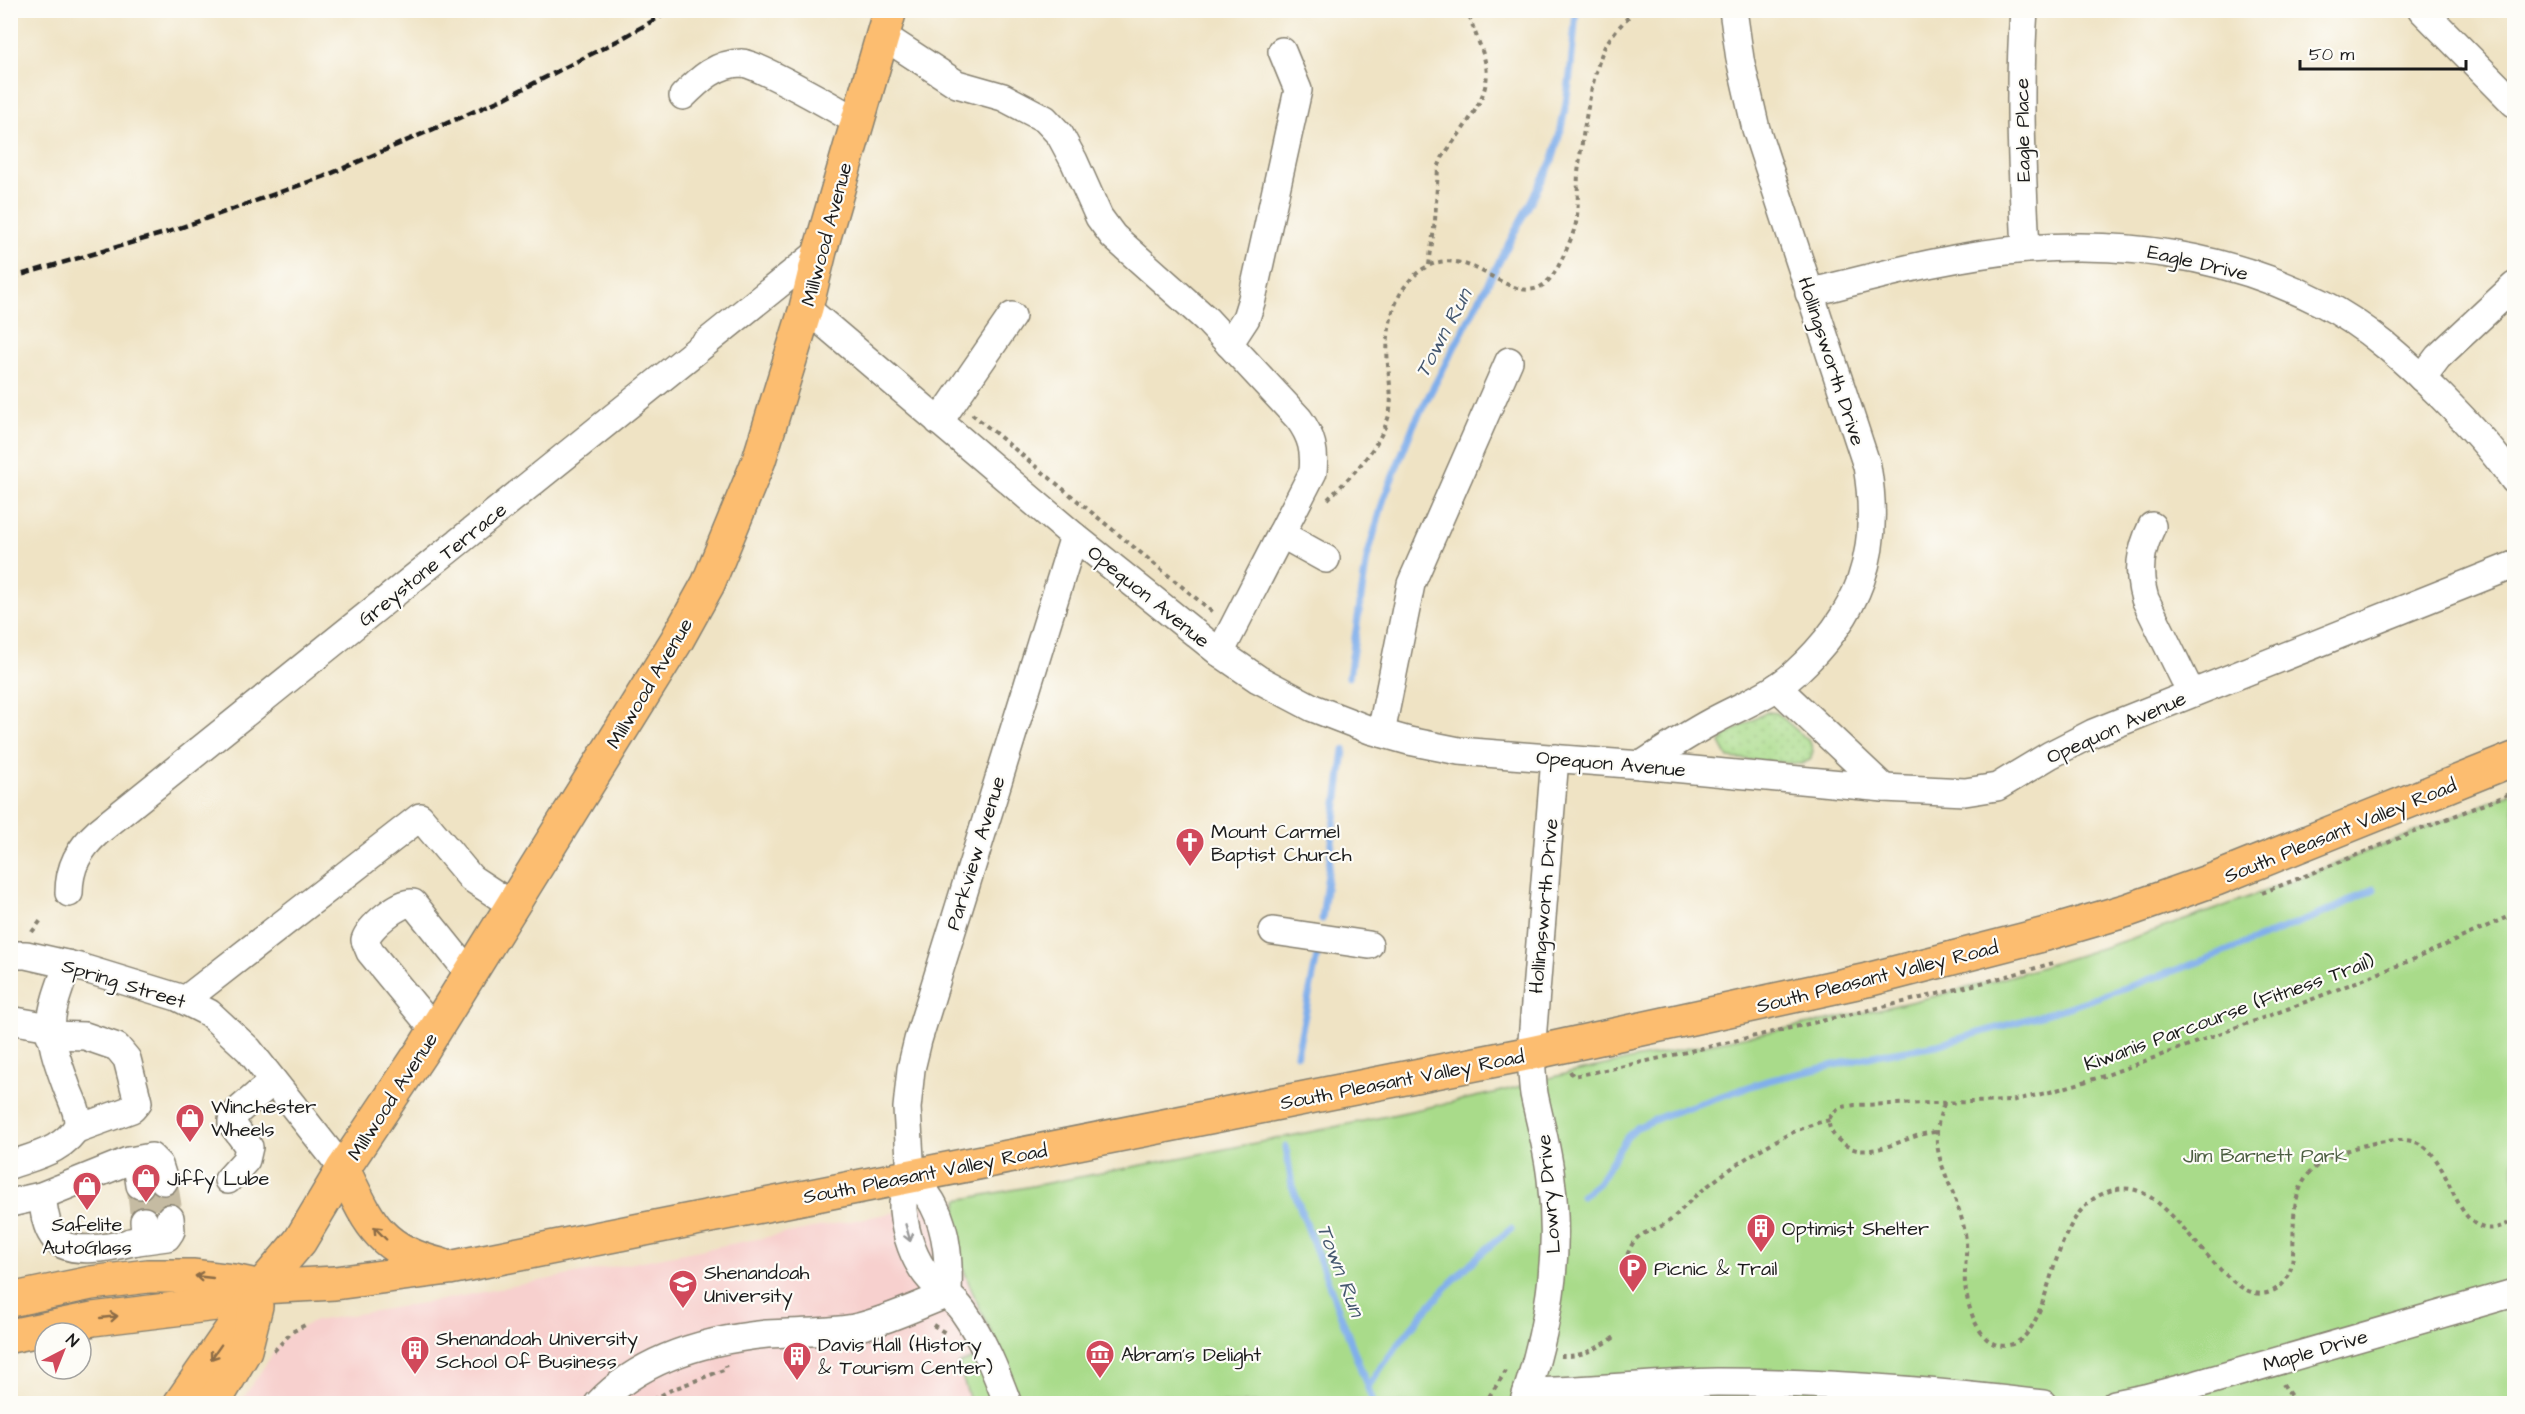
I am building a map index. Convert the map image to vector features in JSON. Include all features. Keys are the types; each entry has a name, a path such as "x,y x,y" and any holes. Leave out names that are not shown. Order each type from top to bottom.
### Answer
{"main road":[{"name":"Millwood Avenue","path":"180,1404 261,1287 300,1241 343,1169 435,1031 677,640 708,584 740,512 759,460 806,308 820,251 886,23"},
{"name":"South Pleasant Valley Road","path":"10,1300 91,1283 148,1276 194,1276 261,1287 335,1283 449,1268 1531,1053 1867,980 2046,934 2128,910 2216,879 2514,759"},
{"path":"343,1169 373,1227 390,1244 417,1259 449,1268"},
{"name":"Millwood Avenue","path":"213,1404 245,1350 261,1287"},
{"name":"South Pleasant Valley Road","path":"10,1336 93,1319 216,1304 261,1287"}],"street":[{"name":"Hollingsworth Drive","path":"1641,765 1707,724 1777,687 1793,675 1831,635 1850,606 1864,575 1870,553 1871,492 1867,466 1756,129 1740,59 1733,10"},
{"name":"Eagle Place","path":"2024,10 2021,56 2021,159 2026,249"},
{"path":"2422,10 2514,103"},
{"path":"886,23 957,84 1003,97 1045,119 1060,135 1099,217 1113,236 1206,319 1299,419 1309,433 1315,452 1313,472 1220,653"},
{"path":"1229,344 1246,318 1252,298 1298,90 1282,51"},
{"path":"683,96 702,77 723,66 745,62 836,108 857,122"},
{"name":"Eagle Drive","path":"1809,293 1904,269 1984,254 2026,249 2078,246 2140,249 2176,253 2230,267 2283,285 2323,303 2382,343 2472,427 2514,480"},
{"name":"Greystone Terrace","path":"69,893 69,882 76,857 98,832 820,251"},
{"path":"2422,378 2438,357 2514,286"},
{"name":"Opequon Avenue","path":"806,308 1074,536 1220,653 1258,680 1313,708 1381,733 1459,751 1641,765 1884,788 1965,792 1997,787 2050,755 2093,733 2514,565"},
{"path":"939,422 1012,316"},
{"path":"1381,733 1411,584 1509,362"},
{"path":"2152,526 2142,548 2140,583 2145,599 2191,693"},
{"path":"1281,534 1326,559"},
{"name":"Parkview Avenue","path":"1008,1404 982,1344 963,1311 932,1281 915,1259 903,1210 911,1176 907,1108 911,1069 918,1040 1074,536"},
{"path":"1777,687 1884,788"},
{"name":"Hollingsworth Drive","path":"1531,1053 1555,758"},
{"path":"185,1000 420,816 471,878 512,904"},
{"path":"435,1031 370,952 366,940 368,932 404,903 413,903 470,974"},
{"path":"1273,931 1369,945"},
{"name":"Spring Street","path":"10,955 26,955 68,964 185,1000 201,1008 225,1026 249,1050 343,1169"},
{"path":"10,1165 51,1150 75,1131 78,1120 52,1050 50,1031 52,1008 68,964"},
{"path":"10,1020 50,1031 85,1036 117,1047 127,1059 138,1102 132,1109 10,1155"},
{"name":"Lowry Drive","path":"1525,1398 1552,1292 1555,1224 1548,1152 1534,1092 1531,1053"},
{"path":"228,1180 246,1160 249,1147 232,1124 232,1120 238,1111 273,1081"},
{"path":"10,1203 145,1174"},
{"path":"45,1194 49,1228 55,1239 72,1249 80,1249 151,1228"},
{"name":"Maple Drive","path":"2115,1404 2198,1384 2514,1293"},
{"path":"598,1404 630,1377 686,1350 736,1338 851,1328 872,1323 948,1294"},
{"path":"1525,1398 1718,1382 1897,1388 2043,1404"}],"path":[{"path":"1429,265 1436,221 1438,168 1442,158 1479,101 1487,80 1485,58 1470,16 1473,10"},
{"path":"1324,503 1350,479 1366,458 1389,415 1391,394 1387,337 1401,292 1413,277 1440,260 1463,262 1512,288 1526,290 1537,288 1558,266 1575,224 1582,141 1602,51 1635,10"},
{"path":"955,400 1233,628"},
{"name":"Kiwanis Parcourse (Fitness Trail)","path":"1624,1263 1636,1239 1664,1225 1698,1193 1792,1132 1814,1123 1830,1120 1841,1108 1855,1105 2011,1101 2104,1076 2301,1004 2412,960 2514,914"},
{"path":"32,932 42,919"},
{"path":"1944,1104 1935,1132 1940,1162 1963,1222 1966,1241 1967,1296 1981,1335 1995,1345 2006,1346 2017,1343 2026,1334 2041,1306 2059,1249 2075,1219 2092,1199 2110,1190 2125,1188 2140,1191 2167,1211 2229,1279 2242,1290 2255,1294 2267,1294 2289,1279 2293,1268 2292,1234 2296,1195 2311,1170 2320,1162 2362,1146 2402,1140 2415,1141 2435,1156 2456,1200 2467,1217 2476,1224 2490,1229 2514,1220"},
{"path":"1830,1120 1832,1135 1838,1142 1859,1150 1876,1149 1911,1137 1935,1132"},
{"path":"1557,1356 1577,1357 1618,1335"},
{"path":"1484,1404 1508,1368"}],"shaded area":[{"name":"Shenandoah University","path":"958,1200 954,1218 966,1277 998,1348 958,1365 971,1403 239,1404 282,1340 292,1332 315,1321 441,1300"}],"green space":[{"path":"1767,712 1777,713 1810,742 1813,751 1810,760 1801,764 1728,758 1720,743 1727,734"},
{"name":"Jim Barnett Park","path":"2514,792 2514,1403 971,1403 958,1365 998,1347 973,1295 960,1257 955,1219 958,1200 1431,1107 1622,1061 1944,994 2063,960 2194,917 2386,844"}],"waterway":[{"name":"Town Run","path":"1349,677 1367,558 1384,498 1414,424 1552,161 1566,106 1576,10"},
{"name":"Town Run","path":"1322,919 1344,750"},
{"path":"1582,1196 1598,1183 1627,1137 1638,1127 1668,1114 1766,1081 1882,1054 1937,1045 2069,1007 2199,962 2331,910 2374,889"},
{"name":"Town Run","path":"1297,1054 1317,956"},
{"name":"Town Run","path":"1286,1147 1292,1186 1374,1404"},
{"path":"1369,1385 1416,1321 1434,1301 1470,1263 1511,1229"}],"tunnel":[{"path":"164,1181 170,1218"},
{"path":"140,1185 144,1221"}],"railway":[{"path":"10,278 168,232 323,177 505,98 619,40 672,10"}],"place":[{"name":"Mount Carmel Baptist Church","path":"1190,868"},
{"name":"Winchester Wheels","path":"190,1144"},
{"name":"Jiffy Lube","path":"146,1204"},
{"name":"Safelite AutoGlass","path":"87,1212"},
{"name":"Optimist Shelter","path":"1761,1254"},
{"name":"Picnic & Trail","path":"1633,1294"},
{"name":"Shenandoah University","path":"683,1310"},
{"name":"Shenandoah University School Of Business","path":"415,1376"},
{"name":"Abram's Delight","path":"1100,1380"},
{"name":"Davis Hall (History & Tourism Center)","path":"797,1382"}]}
